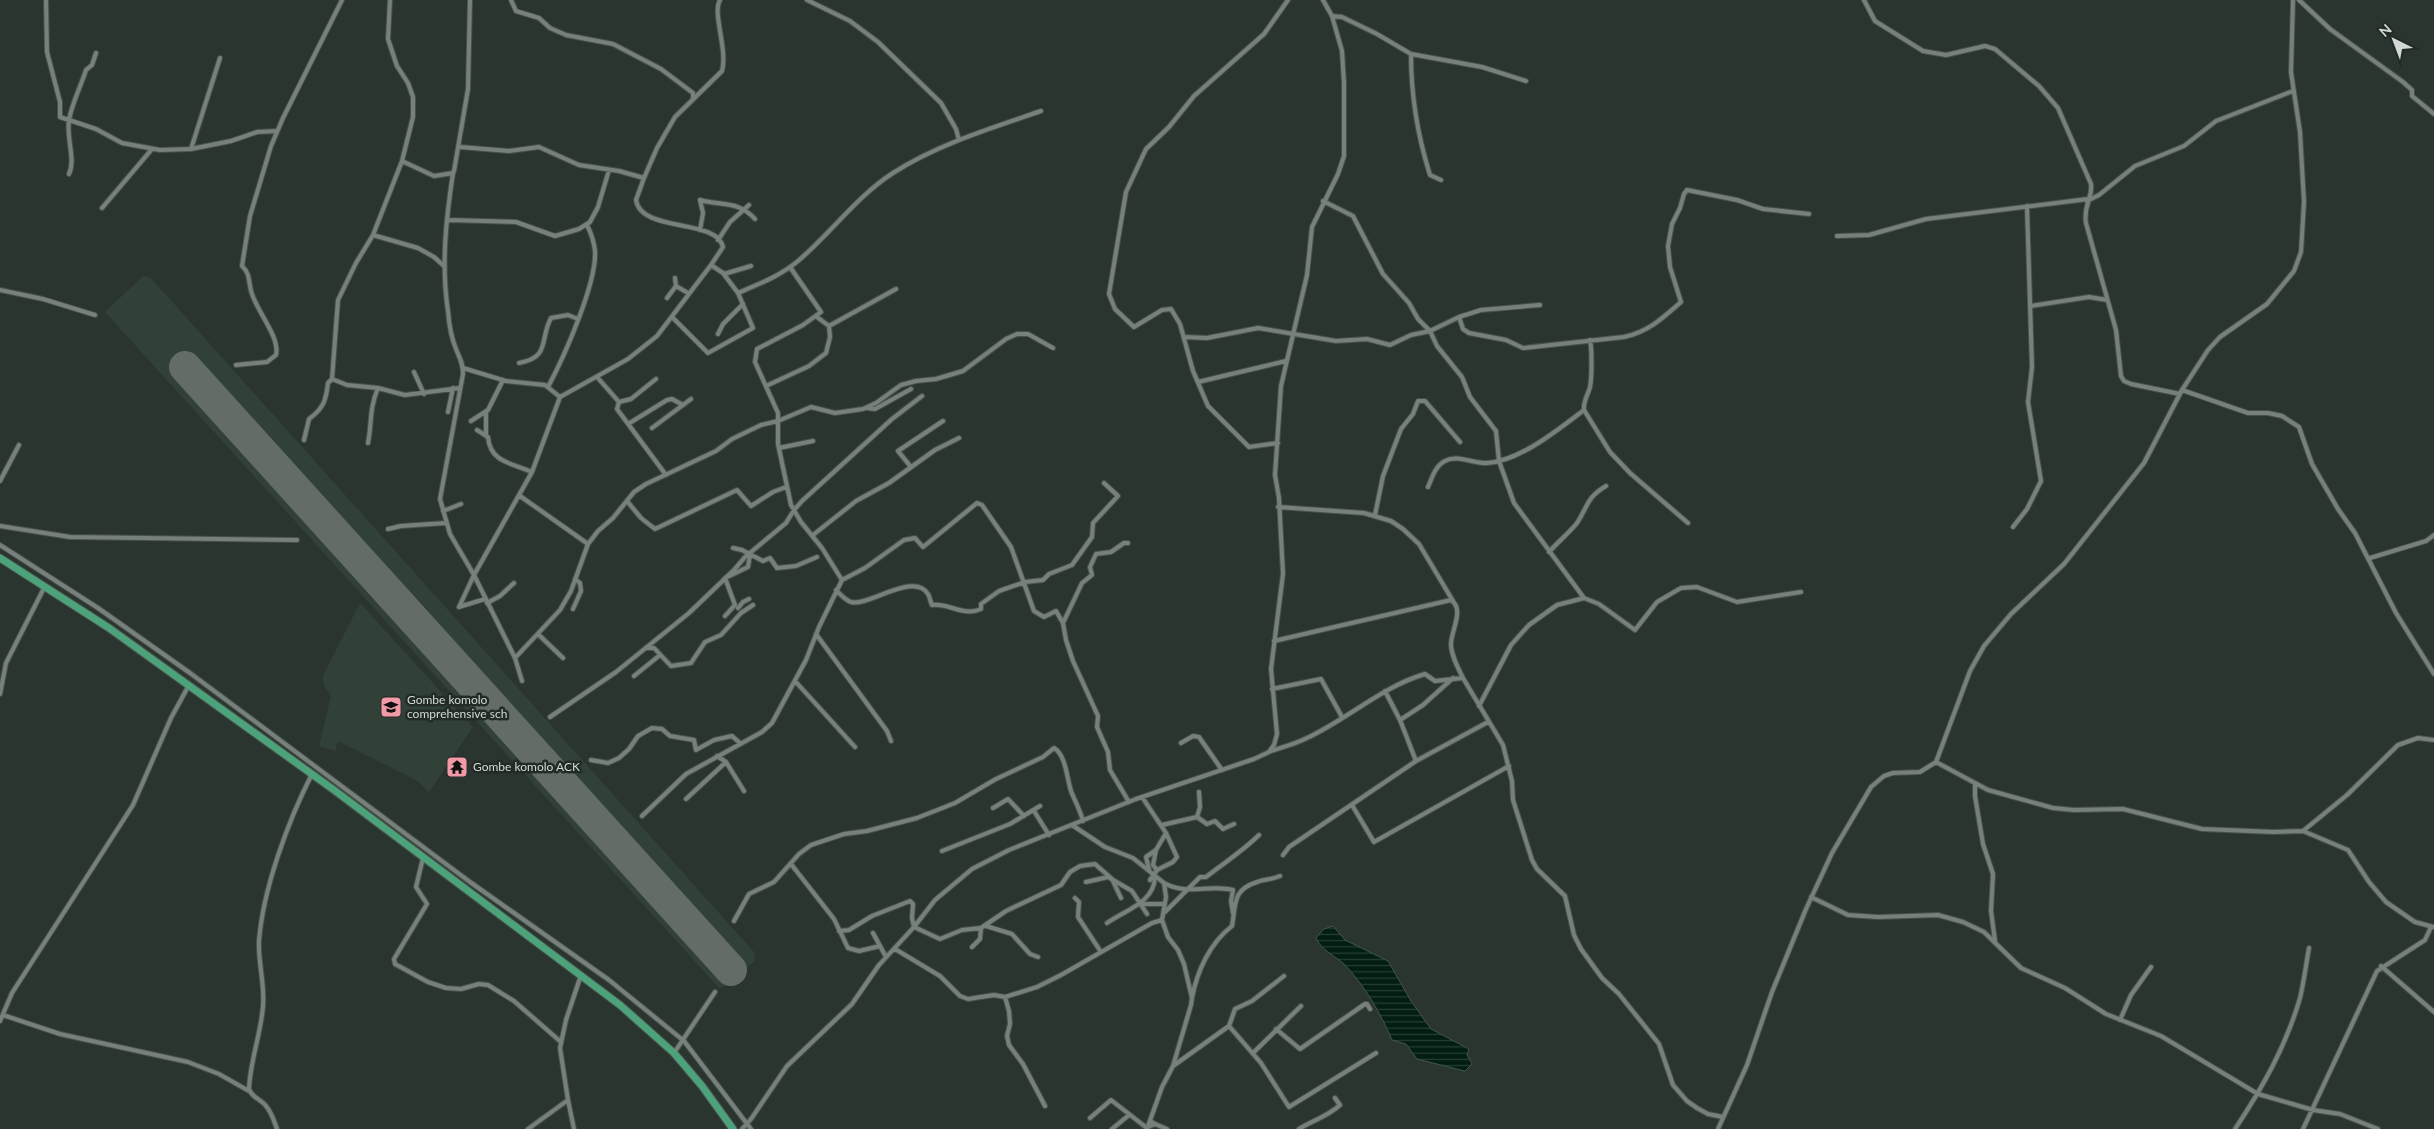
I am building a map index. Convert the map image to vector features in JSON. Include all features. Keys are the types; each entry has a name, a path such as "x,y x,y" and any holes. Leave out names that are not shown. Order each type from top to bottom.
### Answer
{"highway":[{"path":"0,558 45,586 189,685 312,774 647,1027 674,1053 702,1086 733,1129"}],"street":[{"path":"46,0 46,40 50,69 60,102 60,117 96,129 122,143 152,149 191,149 231,141 257,132 277,132"},
{"path":"236,365 267,362 273,359 277,351 276,342 251,292 248,271 242,266 250,216 277,132 342,0"},
{"path":"304,440 309,419 320,411 326,401 328,382 332,379 338,300 356,263 373,235 402,161 410,130 413,106 408,83 397,66 390,49 388,33 390,0"},
{"path":"470,0 468,89 460,147 453,173 444,266 451,331 456,349 463,361 463,368 441,486 443,511 450,534 474,575 516,658 522,681"},
{"path":"511,0 516,11 539,18 550,28 566,35 613,44 648,62 693,93 693,98"},
{"path":"514,583 500,596 459,607 474,575 532,472 560,396 628,359 657,336 723,247 718,240 700,230 653,219 642,213 636,200 668,126 679,111 722,71 724,51 717,8 720,0"},
{"path":"807,0 850,21 878,42 941,103 956,129 959,140"},
{"path":"1278,443 1249,447 1245,445 1208,406 1198,382 1178,318 1172,308 1162,310 1134,327 1115,309 1110,299 1113,264 1126,192 1139,162 1151,142 1169,127 1194,96 1264,34 1288,0"},
{"path":"1269,752 1274,745 1278,723 1270,669 1283,574 1275,475 1279,400 1286,361 1307,275 1312,228 1323,201 1338,174 1344,156 1344,73 1340,38 1332,16 1323,0"},
{"path":"1864,0 1875,21 1923,51 1951,55 1988,46 2015,65 2047,94 2058,108 2071,142 2091,184 2084,210 2086,223 2116,330 2122,379 2131,384 2181,392 2248,413 2275,414 2295,423 2302,434 2312,464 2370,558 2399,618 2434,674"},
{"path":"1718,1129 1747,1065 1772,992 1811,897 1832,853 1875,782 1893,773 1920,772 1936,762 1970,671 1980,652 2003,623 2064,564 2144,463 2181,392 2208,350 2220,337 2272,298 2290,279 2300,260 2304,202 2300,132 2293,92 2293,0"},
{"path":"2299,0 2330,29 2412,90 2412,96 2434,114"},
{"path":"1332,16 1342,18 1377,34 1411,54 1482,67 1526,81"},
{"path":"69,174 73,165 69,148 69,119 86,70 92,65 96,53"},
{"path":"1411,54 1411,73 1426,161 1430,175 1441,180"},
{"path":"191,149 220,58"},
{"path":"1837,236 1869,235 1926,219 2088,200 2100,195 2135,166 2184,146 2216,121 2293,92"},
{"path":"738,293 778,276 790,267 887,177 959,140 1041,111"},
{"path":"460,147 509,151 539,147 579,165 644,178"},
{"path":"102,208 152,149"},
{"path":"402,161 434,176 453,173"},
{"path":"448,220 516,222 555,236 586,225 598,207 609,170"},
{"path":"1459,317 1463,329 1469,333 1506,340 1522,348 1620,338 1640,333 1656,324 1681,302 1670,267 1668,246 1672,224 1684,194 1688,190 1737,200 1763,209 1809,214"},
{"path":"700,230 703,213 700,200 715,204 728,202 755,219"},
{"path":"1323,201 1352,216 1383,274 1409,304 1418,319 1430,331 1437,346 1462,377 1464,387 1475,405 1494,427 1499,461 1514,503 1548,552 1584,598 1607,609 1635,630 1656,602 1681,588 1697,587 1737,602 1801,592"},
{"path":"718,240 730,222 750,205"},
{"path":"2014,527 2027,509 2041,481 2028,402 2032,367 2027,206"},
{"path":"548,387 578,319 586,295 595,252 586,225"},
{"path":"373,235 418,248 434,257 444,266"},
{"path":"672,317 708,353 753,328 738,293 724,274 711,265"},
{"path":"724,274 751,266"},
{"path":"790,267 821,312 817,317 757,349 755,362 778,413 779,448 786,486 794,510 813,535 842,580"},
{"path":"674,278 676,286 688,293"},
{"path":"667,298 676,286"},
{"path":"829,326 896,289"},
{"path":"0,290 38,298 95,315"},
{"path":"2031,306 2089,297 2107,300"},
{"path":"718,334 723,324 743,304"},
{"path":"1184,337 1207,338 1258,328 1293,332 1336,341 1367,340 1390,345 1411,335 1430,331 1478,310 1540,304"},
{"path":"519,363 531,360 542,350 546,326 551,318 568,315 578,319"},
{"path":"766,386 809,366 826,354 830,337 829,326 817,317"},
{"path":"867,408 902,385 916,381 936,379 963,371 1006,339 1017,334 1028,334 1053,348"},
{"path":"1590,340 1592,349 1590,387 1584,403 1584,410 1610,452 1630,473 1688,523"},
{"path":"1198,382 1286,361"},
{"path":"463,368 503,380 548,387 560,396"},
{"path":"414,372 424,394"},
{"path":"596,377 619,402"},
{"path":"332,379 346,386 378,388 405,395 460,388"},
{"path":"619,402 632,399 656,379"},
{"path":"503,380 486,412 486,436 493,456 532,472"},
{"path":"368,443 371,430 369,422 378,388"},
{"path":"448,412 453,388"},
{"path":"516,658 560,610 571,591 588,544 637,489 716,451 741,434 761,424 778,421 811,407 835,414 867,408 874,409 911,389"},
{"path":"550,717 597,686 645,650 786,523 794,510 886,425 922,396"},
{"path":"628,424 667,400 672,399 683,405"},
{"path":"652,428 691,399"},
{"path":"1375,515 1383,476 1401,429 1413,414 1418,401 1425,401 1460,442"},
{"path":"619,402 617,409 666,475"},
{"path":"1428,487 1436,469 1446,461 1465,460 1485,464 1499,461 1523,452 1584,410"},
{"path":"471,421 486,412"},
{"path":"910,467 898,451 943,421"},
{"path":"477,430 486,436"},
{"path":"813,535 856,501 935,450 959,438"},
{"path":"779,448 813,441"},
{"path":"0,480 19,445"},
{"path":"836,590 852,602 860,602 899,588 922,589 928,594 932,605 940,604 954,610 972,612 981,608 981,604 999,591 1025,582 1043,580 1049,574 1074,563 1092,537 1093,523 1118,496 1104,483"},
{"path":"627,501 649,526 655,529 737,490 750,506 786,486"},
{"path":"1548,552 1574,526 1587,501 1595,492 1606,486"},
{"path":"520,496 588,544"},
{"path":"642,816 686,774 762,732 772,723 842,580 865,568 904,540 914,538 924,547 977,503 982,505 1010,547 1025,582 1034,611 1044,617 1056,611 1063,623 1064,635 1073,661 1098,716 1097,727 1108,752 1110,770 1129,802"},
{"path":"443,511 461,504"},
{"path":"1278,507 1375,515 1391,521 1413,537 1453,601 1458,614 1451,647 1463,678 1503,745 1510,766 1513,800 1532,860 1537,869 1565,896 1578,945 1602,978 1619,994 1659,1044 1673,1085 1679,1093 1697,1108 1723,1117"},
{"path":"388,529 401,526 446,523"},
{"path":"0,526 70,537 297,540"},
{"path":"2370,558 2426,541 2434,536"},
{"path":"1063,623 1082,583 1092,575 1090,567 1096,554 1111,552 1124,543 1128,543"},
{"path":"0,545 98,608 257,722 470,882 609,980 684,1041 751,1129"},
{"path":"733,548 763,561 770,558 777,568 796,566 817,557"},
{"path":"726,578 748,567 750,554"},
{"path":"726,578 741,613"},
{"path":"574,609 581,590 580,583 575,579"},
{"path":"0,694 6,663 45,586"},
{"path":"1479,706 1511,645 1524,630 1557,605 1584,598"},
{"path":"725,616 749,599"},
{"path":"1274,641 1453,601"},
{"path":"645,650 652,647 672,666 691,663 705,642 726,631 741,613 753,605"},
{"path":"816,634 892,741"},
{"path":"539,635 563,658"},
{"path":"634,676 660,656"},
{"path":"742,1129 748,1124 787,1066 861,994 869,978 935,900 972,869 998,855 1129,802 1222,770 1306,738 1406,680 1425,674 1435,681 1463,678"},
{"path":"1400,720 1423,705 1453,678"},
{"path":"1272,690 1321,680 1342,718"},
{"path":"794,681 855,747"},
{"path":"0,1021 12,993 133,805 171,718 189,685"},
{"path":"1385,691 1400,720 1416,761"},
{"path":"1283,855 1290,847 1416,761 1488,722"},
{"path":"591,760 608,763 619,758 629,749 638,736 652,728 662,729 670,736 694,740 697,744 696,750 714,740 732,736 740,743"},
{"path":"1181,743 1194,736 1199,737 1222,770"},
{"path":"2303,831 2347,796 2398,745 2418,738 2434,740"},
{"path":"734,921 749,894 774,882 805,850 823,840 897,824 955,803 996,779 1043,758 1054,748 1064,762 1071,790 1083,821"},
{"path":"717,756 726,762 744,791"},
{"path":"686,799 726,762"},
{"path":"1936,762 1975,784 2002,795 2062,810 2123,809 2202,829 2274,832 2303,831 2348,850 2369,882 2386,902 2411,920 2433,927 2429,935 2420,944 2381,966 2335,1057 2303,1129"},
{"path":"1352,804 1374,842 1510,766"},
{"path":"249,1092 252,1062 264,1006 259,940 266,898 290,822 312,774"},
{"path":"1975,784 1975,796 1983,844 1992,874 1990,911 1996,944"},
{"path":"1197,817 1200,807 1199,792"},
{"path":"1142,797 1162,825 1177,857 1173,862 1157,870 1153,878"},
{"path":"994,808 1008,799 1024,816"},
{"path":"942,852 1024,816 1040,806"},
{"path":"1034,810 1048,835"},
{"path":"1162,825 1197,817 1207,824 1214,821 1223,829 1234,824"},
{"path":"1072,825 1105,847 1118,850 1149,869"},
{"path":"1157,870 1153,864 1156,850 1166,833"},
{"path":"1192,998 1184,964 1178,950 1168,937 1162,920 1165,912 1200,877 1206,877 1236,852 1249,845 1259,835"},
{"path":"1107,923 1140,904 1154,887 1146,857 1156,850"},
{"path":"423,856 416,887 427,904 406,936 394,959 395,964 428,982 446,988 461,989 479,984 488,985 514,1001 561,1042"},
{"path":"791,864 834,919 848,948 869,951 880,946"},
{"path":"972,947 980,939 984,927 1006,911 1061,885 1070,872 1080,866 1095,864 1112,879 1121,898"},
{"path":"1086,882 1108,876 1132,891 1147,914"},
{"path":"1147,1128 1162,1087 1174,1066 1203,964 1214,944 1232,926 1237,896 1241,890 1261,881 1266,882 1280,876"},
{"path":"1153,878 1172,888 1187,891 1212,886 1233,890 1231,901 1234,916"},
{"path":"1164,883 1166,897 1164,904 1165,912"},
{"path":"1811,897 1838,912 1856,916 1878,918 1928,915 1947,917 1979,929 2021,968 2065,988 2098,1010 2161,1036 2258,1094 2313,1110 2340,1114 2378,1129"},
{"path":"1076,898 1078,902 1078,917 1101,952"},
{"path":"839,932 849,930 872,916 910,901 913,904 912,918 914,927"},
{"path":"1140,904 1164,904"},
{"path":"895,949 940,976 960,996 968,999 994,996 1005,997 1048,982 1117,945 1152,923 1162,920"},
{"path":"914,927 940,939 962,930 984,927 1012,934 1030,954 1038,957"},
{"path":"873,933 886,958"},
{"path":"2236,1129 2280,1054 2300,995 2309,948"},
{"path":"2381,966 2434,1012"},
{"path":"2120,1020 2132,995 2151,967"},
{"path":"574,1129 560,1059 561,1042 580,975"},
{"path":"1174,1066 1229,1026 1235,1009 1252,1002 1284,976"},
{"path":"674,1053 684,1041 715,992"},
{"path":"1005,997 1010,1011 1010,1024 1007,1036 1009,1046 1023,1064 1045,1106"},
{"path":"1276,1029 1300,1049 1365,1004 1368,1004 1370,1009"},
{"path":"1253,1053 1301,1006"},
{"path":"3,1015 68,1036 188,1062 219,1074 249,1092 270,1111 277,1129"},
{"path":"1229,1026 1253,1053 1289,1107 1376,1053"},
{"path":"1299,1129 1327,1116 1335,1110 1340,1105 1335,1098"},
{"path":"528,1129 568,1100"},
{"path":"1090,1118 1111,1100 1147,1128"},
{"path":"1112,1129 1129,1115"},
{"path":"1150,1121 1167,1129"},
{"path":"1147,1128 1155,1124"}],"shaded area":[{"path":"143,276 150,277 754,952 755,960 731,984 719,988 105,312"},
{"name":"Gombe komolo comprehensive sch","path":"360,603 473,727 429,792 416,780 338,741 335,751 319,746 331,696 324,686 323,676"},
{"path":"1333,926 1345,940 1388,961 1411,1001 1431,1029 1469,1049 1467,1055 1472,1064 1465,1071 1417,1059 1406,1044 1392,1040 1377,1009 1359,981 1344,964 1321,946 1316,938 1324,929"}],"runway":[{"path":"185,367 731,970"}],"place":[{"name":"Gombe komolo comprehensive sch","path":"391,707"},
{"name":"Gombe komolo ACK","path":"457,767"}]}
